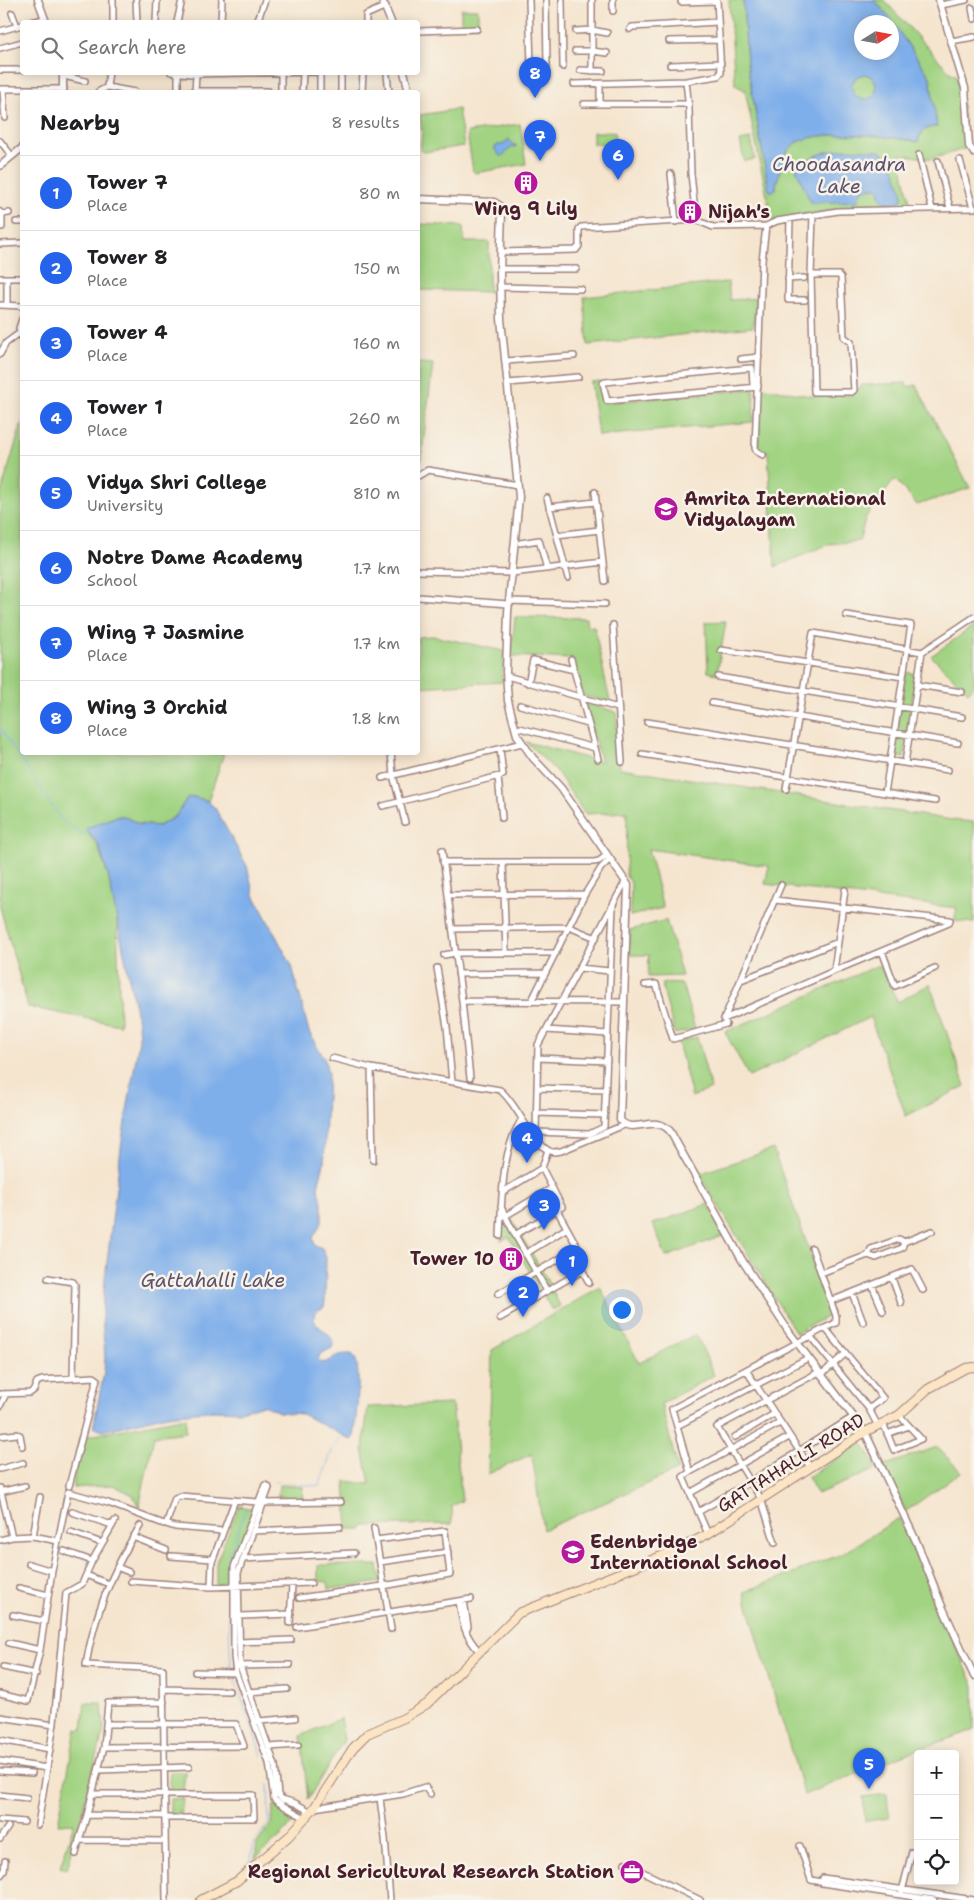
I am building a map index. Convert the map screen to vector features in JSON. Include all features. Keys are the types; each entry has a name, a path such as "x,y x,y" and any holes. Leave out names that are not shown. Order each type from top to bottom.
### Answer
{"main road":[{"name":"GATTAHALLI ROAD","path":"202,1900 237,1881 288,1838 312,1810 354,1748 367,1734 404,1718 427,1704 519,1613 674,1551 708,1534 865,1432 899,1414 928,1389 966,1368 974,1367"}],"street":[{"path":"38,0 45,20"},
{"path":"113,0 113,20"},
{"path":"136,0 137,20"},
{"path":"156,20 157,0"},
{"path":"177,20 182,0"},
{"path":"221,20 222,0"},
{"path":"258,20 265,0"},
{"path":"529,0 531,66"},
{"path":"546,0 547,66"},
{"path":"562,0 562,67"},
{"path":"592,0 592,71"},
{"path":"613,0 614,10"},
{"path":"966,0 942,3 965,88 969,146 974,153"},
{"path":"574,84 686,81 718,76 721,73 717,1 681,2"},
{"path":"366,20 366,15 384,3 390,20"},
{"path":"972,8 974,19"},
{"path":"0,31 20,26 12,13"},
{"path":"630,28 718,22"},
{"path":"420,31 477,29"},
{"path":"576,32 592,30 607,33"},
{"path":"952,41 974,37"},
{"path":"669,41 719,40"},
{"path":"0,48 20,43"},
{"path":"575,51 607,53"},
{"path":"670,65 720,64"},
{"path":"0,70 20,70"},
{"path":"580,70 603,71"},
{"path":"63,90 64,75"},
{"path":"67,75 85,81"},
{"path":"107,87 109,75"},
{"path":"178,75 178,90"},
{"path":"195,90 196,75"},
{"path":"281,75 281,90"},
{"path":"302,90 303,75"},
{"path":"320,75 320,90"},
{"path":"341,75 341,90"},
{"path":"362,90 363,75"},
{"path":"386,75 389,90"},
{"path":"405,75 408,90"},
{"path":"686,81 689,104 691,174 696,220"},
{"path":"600,84 600,104"},
{"path":"102,90 107,87 124,90"},
{"path":"5,118 2,89 32,90"},
{"path":"584,104 689,104"},
{"path":"0,141 12,156"},
{"path":"0,166 20,150"},
{"path":"919,155 932,209"},
{"path":"501,252 576,250 579,246 579,229 582,227 696,220 713,227 766,226 790,219 838,211 973,208 960,160"},
{"path":"938,161 950,208"},
{"path":"671,174 676,222"},
{"path":"420,199 494,202 502,210 500,287 519,502 509,602 508,701 516,735 533,758 562,788 628,885 620,1106 620,1120 624,1125"},
{"path":"2,227 1,213 9,213"},
{"path":"811,275 839,275 841,277 844,336 851,342 854,390 852,392 814,392 811,275 813,215"},
{"path":"790,219 788,300 805,300"},
{"path":"763,455 757,452 755,448 755,386 759,357 762,261 766,226"},
{"path":"0,244 20,243"},
{"path":"500,269 576,269"},
{"path":"0,278 20,278"},
{"path":"788,279 804,278"},
{"path":"7,282 7,306"},
{"path":"500,287 582,289"},
{"path":"0,305 20,306"},
{"path":"0,354 6,343 20,335"},
{"path":"506,362 574,356"},
{"path":"741,359 759,357"},
{"path":"752,368 755,386 607,401 604,384 605,382 752,368"},
{"path":"508,383 578,377"},
{"path":"420,475 428,470 518,485"},
{"path":"595,492 605,581"},
{"path":"547,498 568,578"},
{"path":"549,508 596,502"},
{"path":"556,535 599,530"},
{"path":"520,543 539,540 547,569"},
{"path":"420,571 512,573 603,562"},
{"path":"420,597 509,602 605,604"},
{"path":"846,615 911,625 885,793"},
{"path":"786,789 813,633 922,652 974,617"},
{"path":"613,625 622,762"},
{"path":"721,650 903,677"},
{"path":"905,763 922,652"},
{"path":"571,659 598,759"},
{"path":"528,683 533,660 574,670"},
{"path":"507,676 618,708"},
{"path":"718,677 962,717"},
{"path":"917,684 962,692"},
{"path":"712,703 958,743"},
{"path":"520,705 588,724"},
{"path":"647,722 948,770"},
{"path":"520,728 595,748"},
{"path":"382,778 522,743"},
{"path":"383,806 503,775 500,749"},
{"path":"642,754 935,801"},
{"path":"390,755 393,775 405,822"},
{"path":"498,777 502,818"},
{"path":"442,850 470,1078"},
{"path":"444,862 594,862 609,857"},
{"path":"531,1002 585,894 609,857"},
{"path":"503,862 506,953"},
{"path":"613,906 604,1127 589,1134 536,1132 538,1045 624,884"},
{"path":"645,985 656,984 673,1039 726,1024 724,1019 781,885"},
{"path":"834,971 845,890"},
{"path":"448,895 585,894"},
{"path":"724,1019 949,923 950,920 775,900"},
{"path":"452,929 569,927 596,938"},
{"path":"741,980 838,942"},
{"path":"882,951 895,986 935,968"},
{"path":"444,955 456,953 556,953"},
{"path":"437,968 447,1027 452,1082"},
{"path":"579,968 610,971"},
{"path":"458,974 545,973"},
{"path":"462,1001 624,1002"},
{"path":"546,1030 608,1034"},
{"path":"332,1058 371,1068 502,1090 547,1152"},
{"path":"538,1058 607,1061"},
{"path":"371,1068 373,1160"},
{"path":"537,1088 606,1090"},
{"path":"536,1113 605,1115"},
{"path":"500,1236 501,1207 510,1143 522,1119"},
{"path":"547,1152 561,1152 624,1125 657,1123 665,1125 670,1131 742,1260 797,1343 865,1432 917,1543 941,1604 974,1676"},
{"path":"503,1192 542,1168 547,1152"},
{"path":"515,1235 562,1207 542,1168"},
{"path":"505,1216 552,1188"},
{"path":"501,1207 546,1291"},
{"path":"498,1294 578,1248 557,1210"},
{"path":"525,1254 567,1228"},
{"path":"904,1242 932,1231"},
{"path":"868,1255 871,1249 899,1239 904,1242"},
{"path":"821,1273 868,1255 876,1258 902,1248 904,1242"},
{"path":"690,1472 672,1409 837,1321 812,1248"},
{"path":"573,1251 589,1283"},
{"path":"831,1301 912,1269 922,1290"},
{"path":"500,1318 582,1271"},
{"path":"48,1278 73,1282 75,1286 73,1378"},
{"path":"892,1278 901,1303"},
{"path":"872,1285 883,1311"},
{"path":"852,1293 863,1322"},
{"path":"824,1328 883,1398 868,1409"},
{"path":"810,1336 887,1434 894,1450 921,1439 899,1414"},
{"path":"775,1543 761,1499 717,1427 820,1373 845,1354"},
{"path":"677,1426 808,1358"},
{"path":"746,1370 810,1467"},
{"path":"0,1406 3,1394 30,1393 34,1390 37,1382 42,1380 94,1377 97,1379 69,1486"},
{"path":"735,1437 774,1414"},
{"path":"698,1512 799,1452 853,1417"},
{"path":"708,1534 683,1477 780,1423"},
{"path":"887,1434 909,1426"},
{"path":"0,1436 20,1435 22,1446"},
{"path":"690,1493 789,1437"},
{"path":"0,1469 23,1463"},
{"path":"12,1537 3,1514 0,1491 25,1486"},
{"path":"0,1694 28,1700 36,1674 52,1571 68,1492 108,1503 175,1527 224,1531"},
{"path":"33,1536 40,1497"},
{"path":"166,1524 177,1497 261,1503 341,1502"},
{"path":"211,1587 213,1559 235,1500"},
{"path":"261,1503 242,1559 236,1587 237,1666 275,1765 280,1798 312,1810 403,1794 425,1787 430,1794"},
{"path":"261,1503 234,1568 240,1616 240,1642 236,1673 268,1763 274,1799 278,1804 288,1807 305,1818"},
{"path":"38,1825 54,1725 66,1593 82,1584 92,1561 114,1523 72,1512"},
{"path":"140,1526 109,1584 95,1623 86,1665 163,1669 166,1900"},
{"path":"253,1531 340,1527"},
{"path":"374,1528 391,1629"},
{"path":"299,1598 448,1575 450,1571 446,1532 443,1530 376,1540"},
{"path":"71,1532 102,1543"},
{"path":"0,1540 12,1537 33,1536 58,1541"},
{"path":"133,1537 166,1550"},
{"path":"64,1551 92,1561"},
{"path":"380,1562 448,1552"},
{"path":"242,1559 354,1553"},
{"path":"171,1556 213,1559"},
{"path":"29,1564 52,1571"},
{"path":"117,1567 128,1572"},
{"path":"86,1575 109,1584"},
{"path":"131,1580 211,1587 311,1584"},
{"path":"290,1623 292,1584"},
{"path":"18,1588 48,1595"},
{"path":"297,1627 471,1599"},
{"path":"461,1600 468,1627 466,1631 470,1641 479,1651"},
{"path":"240,1616 290,1614"},
{"path":"13,1615 44,1621"},
{"path":"240,1642 291,1640"},
{"path":"9,1643 40,1650"},
{"path":"237,1666 290,1665"},
{"path":"3,1667 36,1674"},
{"path":"195,1672 236,1673"},
{"path":"164,1689 229,1691"},
{"path":"248,1692 287,1689"},
{"path":"76,1854 104,1747 108,1703 164,1702"},
{"path":"0,1717 54,1725"},
{"path":"259,1721 295,1718"},
{"path":"104,1747 164,1745 244,1746 236,1724 106,1724"},
{"path":"0,1740 50,1749"},
{"path":"269,1747 298,1745"},
{"path":"0,1761 47,1768"},
{"path":"99,1770 189,1768"},
{"path":"0,1771 32,1773"},
{"path":"87,1815 254,1818 254,1795 92,1794"},
{"path":"0,1795 27,1798"},
{"path":"380,1798 390,1900"},
{"path":"0,1820 24,1822"},
{"path":"0,1840 8,1827"},
{"path":"79,1840 166,1841"},
{"path":"800,1846 811,1880 822,1882 822,1884 934,1900"},
{"path":"902,1894 912,1852"},
{"path":"0,1876 4,1871 5,1861"},
{"path":"625,1864 700,1900"},
{"path":"822,1882 823,1878 974,1900"}],"green space":[{"path":"729,0 743,0 747,63 769,191 776,189 786,154 792,146 802,140 833,135 852,135 890,137 918,142 924,130 937,127 930,77 899,31 899,16 951,73 956,75 961,97 967,148 931,159 899,154 911,206 841,210 772,221 745,90 735,85","holes":["839,150 877,151 886,154 893,162 902,198 881,198 879,189 876,188 862,189 859,193 809,159 826,152"]},
{"path":"874,0 884,0 898,15 887,15"},
{"path":"461,9 478,9 478,26 461,26"},
{"path":"864,74 873,78 877,87 873,96 864,100 855,96 851,87 855,78"},
{"path":"458,109 464,146 424,152 420,150 422,133 420,115"},
{"path":"520,124 526,164 475,173 473,171 468,132"},
{"path":"593,132 615,132 615,144 593,144"},
{"path":"751,139 755,159 744,161 740,141"},
{"path":"420,224 463,226 464,242 489,242 489,292 420,290"},
{"path":"728,282 730,300 757,298 753,327 588,345 584,297"},
{"path":"420,363 433,364 420,468"},
{"path":"600,381 603,403 754,389 753,422 598,436 591,382"},
{"path":"906,383 907,387 916,385 970,488 917,505 895,479 866,517 859,541 829,544 775,567 768,452 758,450 761,387 810,396 853,395 862,385"},
{"path":"20,429 20,755 223,755 208,801 194,797 184,803 176,816 159,826 139,824 123,816 117,816 87,828 89,835 97,844 108,875 117,917 120,1025 28,1007 0,907 0,496"},
{"path":"515,617 586,618 587,626 594,626 610,702 583,696 573,659 511,656"},
{"path":"726,621 717,674 708,672 706,622"},
{"path":"974,626 974,686 968,692 931,656"},
{"path":"433,636 504,651 502,682 420,687 420,637"},
{"path":"906,672 916,674 904,758 893,756"},
{"path":"584,702 616,712 620,768 974,822 974,923 954,921 957,908 765,884 769,866 648,849 663,908 630,916 631,883 626,876 627,812 585,814 557,772 526,742 601,762"},
{"path":"666,920 682,976 648,977 649,955 629,955 630,930"},
{"path":"879,965 898,1002 930,984 965,1086 906,1116 870,1017 749,1077 725,1032"},
{"path":"661,983 682,984 695,1029 675,1034"},
{"path":"697,1037 711,1089 692,1097 678,1042"},
{"path":"773,1149 832,1314 796,1333 699,1174"},
{"path":"708,1204 725,1235 666,1257 653,1224"},
{"path":"509,1215 544,1274 560,1306 552,1310 509,1237 501,1241 502,1218"},
{"path":"600,1287 639,1363 696,1334 714,1375 661,1404 678,1470 543,1530 532,1454 488,1474 492,1350"},
{"path":"452,1404 462,1501 452,1506 452,1524 362,1526 362,1529 348,1529 345,1481 370,1484 363,1449 368,1407"},
{"path":"186,1417 186,1432 154,1436 139,1507 133,1495 113,1485 73,1488 79,1438"},
{"path":"861,1443 864,1445 877,1469 817,1494 808,1477"},
{"path":"937,1447 961,1472 906,1511 883,1466"},
{"path":"279,1485 303,1487 302,1499 278,1496"},
{"path":"239,1506 254,1509 231,1568 231,1585 216,1584 216,1563"},
{"path":"899,1518 974,1686 974,1730 914,1750 804,1795 744,1592 842,1554"},
{"path":"318,1565 378,1565 381,1582 329,1589 328,1582 318,1581"},
{"path":"85,1703 102,1703 104,1730 67,1869 60,1867 74,1823 58,1824 76,1729 82,1730"},
{"path":"341,1718 344,1740 308,1799 301,1736"},
{"path":"170,1772 185,1772 183,1793 170,1793"},
{"path":"887,1794 889,1818 865,1821 863,1797"},
{"path":"183,1798 181,1815 170,1815 170,1799"},
{"path":"274,1805 287,1808 295,1820 283,1834 255,1859 257,1843 271,1824"}],"water":[{"name":"Choodasandra Lake","path":"743,0 874,0 887,15 854,15 854,60 899,60 899,31 930,77 937,127 930,127 924,130 918,142 890,137 853,135 834,135 802,140 792,146 786,154 776,189 769,191 747,63","holes":["865,74 875,81 876,91 871,98 863,100 855,96 851,86 856,77"]},
{"path":"509,139 516,147 512,147 501,157 495,150 495,147 502,145"},
{"name":"Choodasandra Lake","path":"846,149 881,152 887,156 899,182 902,194 901,201 898,203 884,202 879,189 876,188 861,190 856,201 811,203 796,169 819,154"},
{"name":"Gattahalli Lake","path":"194,797 208,801 215,808 247,866 254,895 292,966 309,1032 324,1057 328,1073 324,1163 318,1187 322,1202 322,1222 313,1238 315,1245 322,1248 326,1258 325,1301 324,1307 317,1311 314,1320 331,1337 333,1342 332,1348 320,1354 318,1360 320,1362 326,1362 339,1355 347,1354 352,1354 355,1359 358,1377 357,1400 354,1437 351,1440 302,1414 279,1412 263,1405 241,1411 213,1410 167,1415 103,1431 95,1428 94,1423 105,1358 102,1314 105,1278 122,1140 139,1040 138,1022 108,875 98,844 86,830 117,816 123,816 139,824 159,826 176,816 187,798"}],"waterway":[{"path":"0,728 61,819 80,834 87,832"},
{"path":"275,1482 319,1486 332,1451 341,1436"},
{"path":"226,1581 226,1565 246,1508"},
{"path":"227,1590 231,1667"},
{"path":"234,1678 262,1756"},
{"path":"250,1865 254,1842 269,1823 268,1784"}],"place":[{"name":"Wing 3 Orchid","path":"535,98"},
{"name":"Wing 7 Jasmine","path":"540,161"},
{"name":"Notre Dame Academy","path":"618,180"},
{"name":"Wing 9 Lily","path":"526,183"},
{"name":"Nijah's","path":"690,212"},
{"name":"Amrita International Vidyalayam","path":"666,509"},
{"name":"Tower 1","path":"527,1163"},
{"name":"Tower 4","path":"544,1230"},
{"name":"Tower 10","path":"511,1259"},
{"name":"Tower 7","path":"572,1286"},
{"name":"Tower 8","path":"523,1317"},
{"name":"Edenbridge International School","path":"573,1552"},
{"name":"Vidya Shri College","path":"869,1789"},
{"name":"Regional Sericultural Research Station","path":"632,1872"}]}
